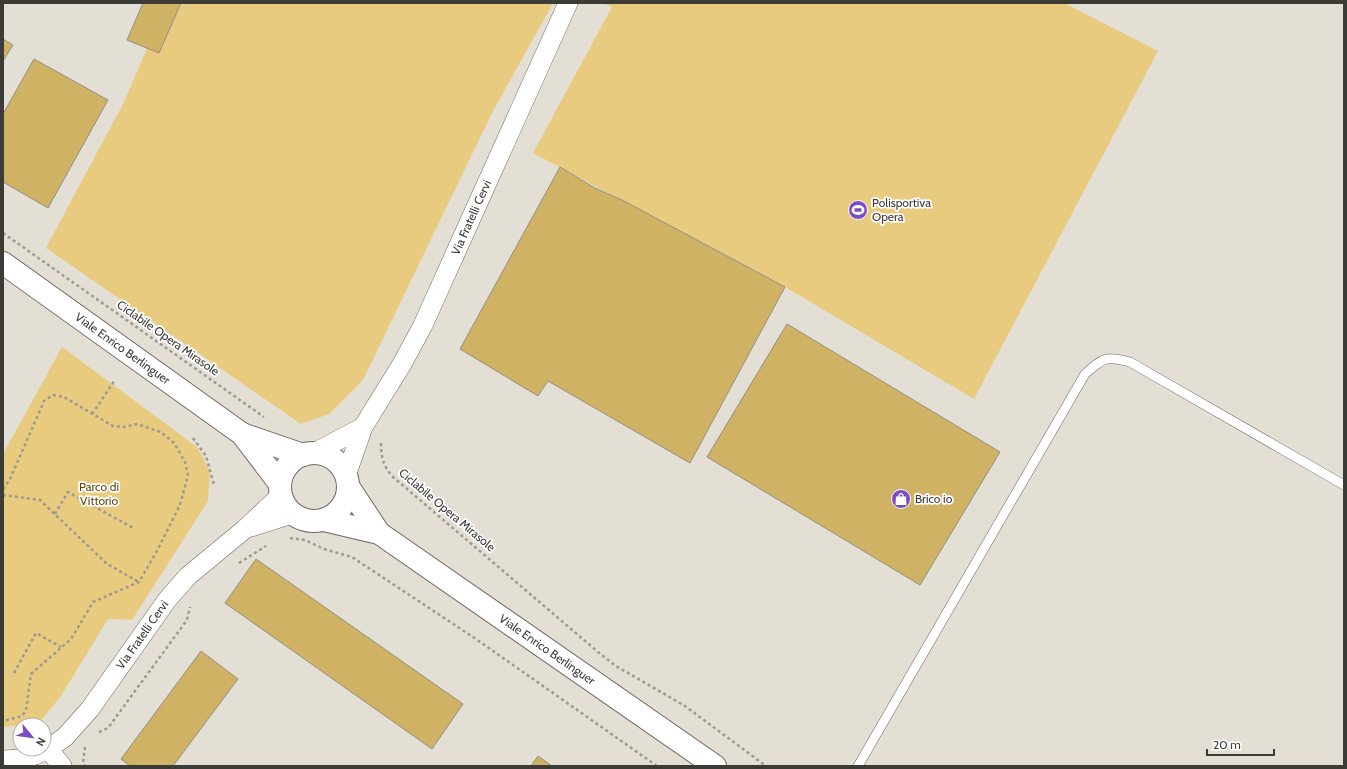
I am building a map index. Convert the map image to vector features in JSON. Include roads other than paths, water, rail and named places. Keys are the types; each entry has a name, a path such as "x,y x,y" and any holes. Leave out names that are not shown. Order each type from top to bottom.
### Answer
{"street":[{"name":"Via Fratelli Cervi","path":"347,481 363,427 402,364 423,325 568,3"},
{"name":"Viale Enrico Berlinguer","path":"3,263 242,434 309,454"},
{"path":"309,454 324,455 333,459 340,466 347,481 344,503 339,510 324,520 313,521 302,519 292,514 285,506 280,490 282,474 294,459 309,454 363,427"},
{"name":"Viale Enrico Berlinguer","path":"242,434 280,490"},
{"name":"Viale Enrico Berlinguer","path":"347,481 379,533"},
{"name":"Via Fratelli Cervi","path":"52,746 77,724 167,600 183,582 246,529 280,490"},
{"name":"Via Fratelli Cervi","path":"246,529 292,514"},
{"name":"Viale Enrico Berlinguer","path":"324,520 379,533 715,766"},
{"path":"52,754 62,766"},
{"name":"Via Fratelli Cervi","path":"3,760 23,759 28,757"}],"lane":[{"path":"858,766 1086,374 1099,362 1107,358 1130,362 1344,484"}],"place":[{"name":"Polisportiva Opera","path":"858,210"},
{"name":"Brico io","path":"901,499"}],"park label":[{"name":"Parco di Vittorio","path":"99,494"}]}
